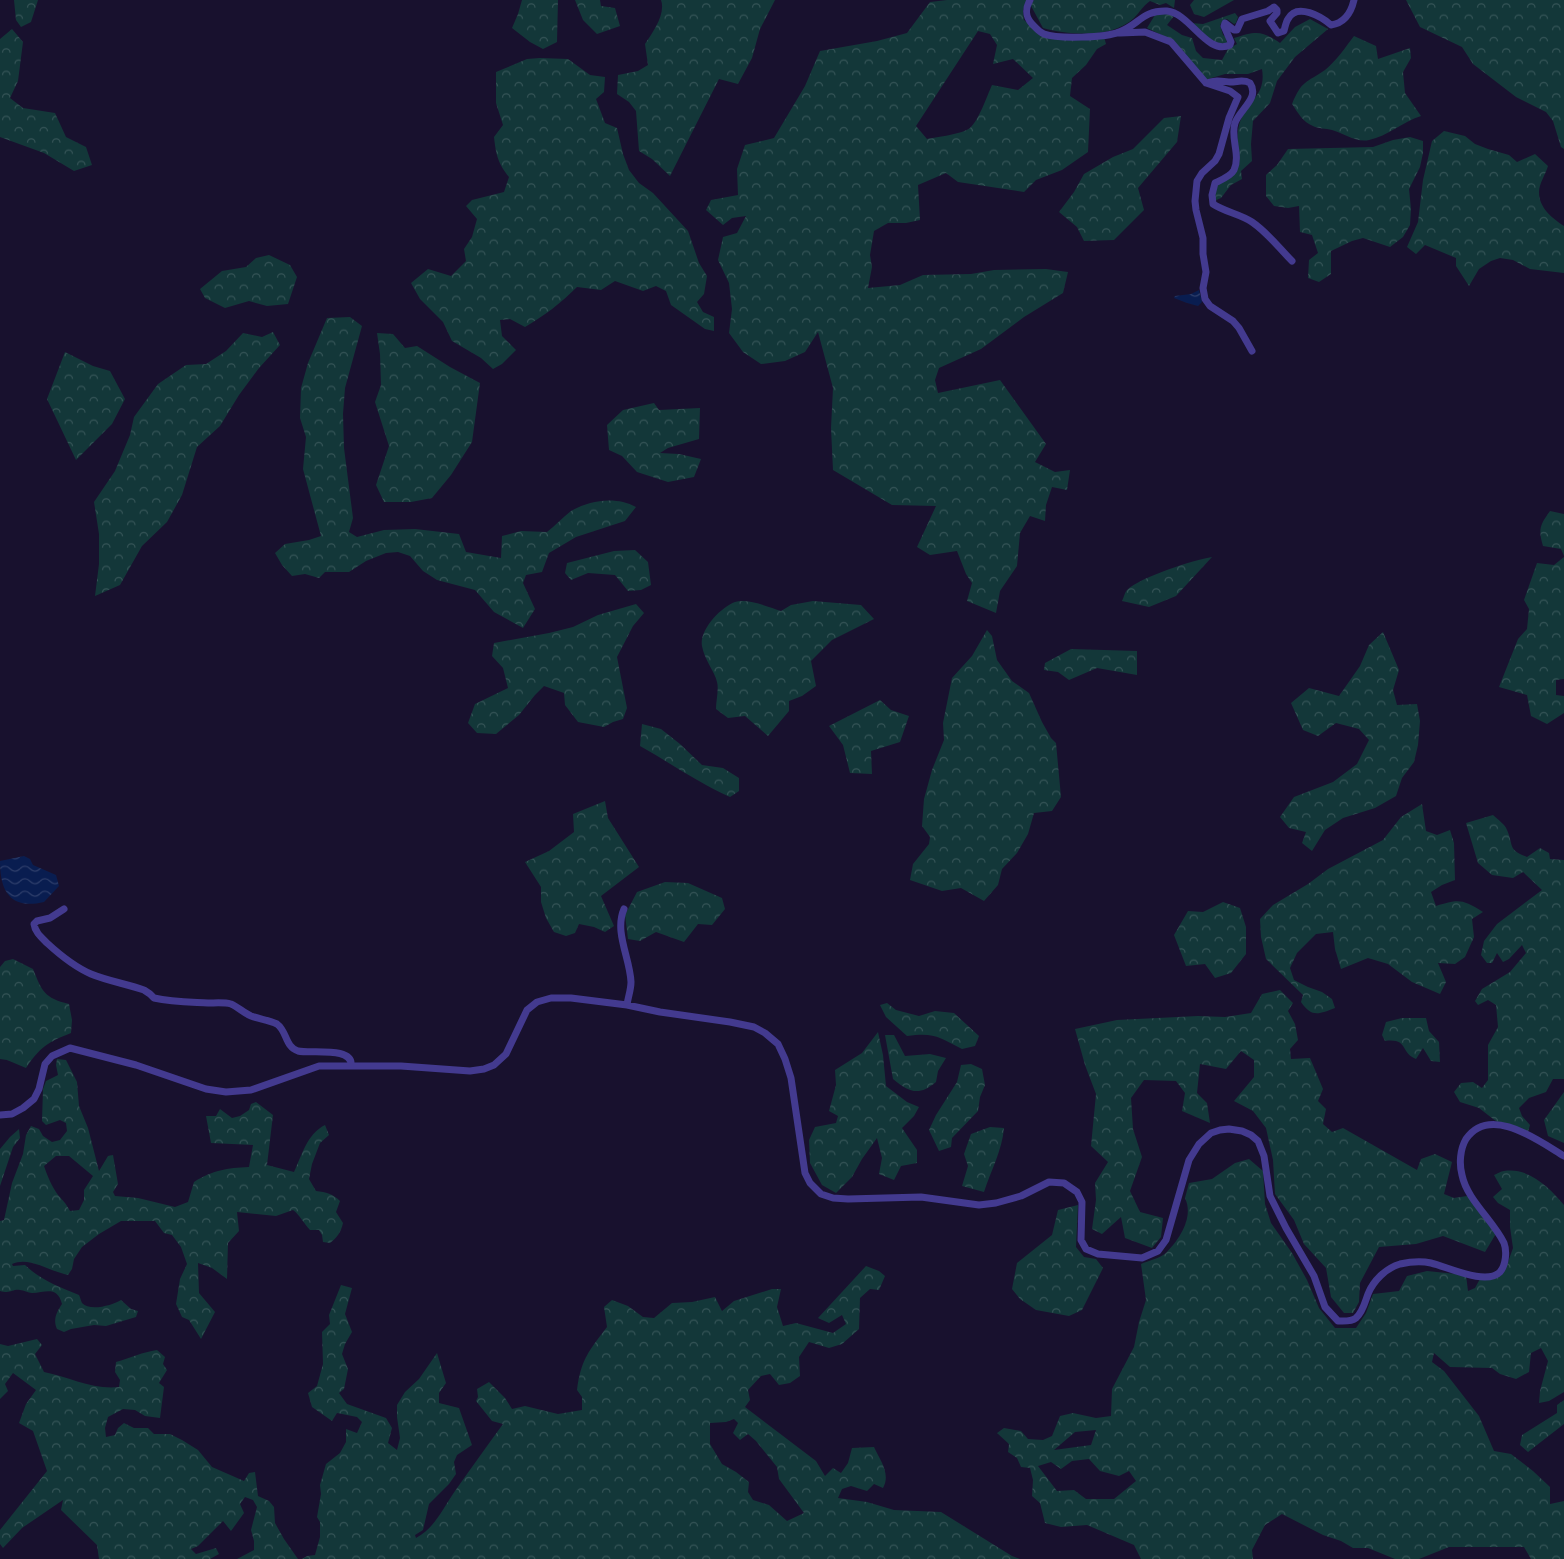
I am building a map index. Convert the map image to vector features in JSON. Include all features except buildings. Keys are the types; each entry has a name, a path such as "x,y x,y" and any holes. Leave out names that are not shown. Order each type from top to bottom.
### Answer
{"street":[{"path":"1030,0 1026,6 1029,20 1038,30 1045,34 1082,37 1145,32 1171,42 1206,84 1230,91 1238,97 1229,118 1220,154 1202,173 1196,187 1196,210 1204,238 1203,254 1206,268 1203,292 1205,300 1210,306 1240,328 1252,351"},
{"path":"1119,33 1150,12 1175,12 1209,42 1227,47 1230,45 1230,42 1224,26 1225,23 1234,30 1237,30 1242,19 1268,11 1274,7 1277,10 1270,21 1278,33 1284,31 1288,17 1300,12 1308,11 1323,18 1331,25 1335,25 1347,17 1354,0"},
{"path":"1206,84 1216,80 1232,82 1243,80 1250,83 1254,90 1252,98 1242,110 1234,126 1236,152 1234,170 1215,184 1212,195 1213,204 1222,210 1230,210 1252,222 1292,261"},
{"path":"64,909 50,918 37,921 34,924 34,928 55,951 85,971 144,990 154,998 168,1001 230,1004 250,1015 277,1024 283,1030 289,1043 297,1051 338,1052 345,1054 351,1061 351,1066"},
{"path":"624,909 620,916 621,927 624,956 631,980 627,1005"},
{"path":"0,1115 12,1114 23,1108 34,1098 39,1088 45,1064 52,1056 70,1048 136,1065 206,1089 226,1092 251,1090 319,1066 401,1066 470,1071 484,1069 494,1064 506,1054 527,1010 537,1002 551,998 571,998 627,1005 754,1027 778,1044 791,1078 805,1173 810,1183 821,1194 848,1200 921,1197 979,1205 996,1203 1021,1196 1049,1182 1064,1183 1077,1192 1082,1202 1081,1240 1086,1249 1098,1254 1142,1258 1158,1252 1166,1240 1189,1160 1199,1144 1211,1133 1220,1130 1236,1130 1251,1135 1258,1141 1264,1156 1270,1196 1314,1276 1325,1308 1338,1321 1348,1322 1355,1319 1363,1308 1369,1292 1377,1279 1388,1270 1400,1264 1429,1263 1480,1277 1493,1276 1503,1267 1505,1244 1468,1191 1462,1176 1462,1147 1473,1131 1483,1125 1502,1125 1536,1139 1564,1156"}],"green space":[{"path":"14,0 38,0 31,22 21,27 16,20"},
{"path":"522,0 558,0 557,42 543,49 512,28"},
{"path":"575,0 600,0 601,6 615,8 620,26 597,34 583,20"},
{"path":"661,0 775,0 760,29 752,58 738,84 719,79 670,176 652,159 639,151 636,111 629,102 617,94 618,75 638,71 648,65 645,44 660,17 662,11"},
{"path":"947,0 1027,0 1023,10 1024,20 1043,36 1104,37 1106,44 1097,49 1086,65 1072,78 1070,96 1090,109 1088,152 1062,170 1036,180 1024,192 958,182 946,173 918,185 920,220 906,223 888,223 874,231 870,255 872,267 868,288 900,285 923,275 971,274 994,270 1046,269 1068,272 1063,293 1024,317 981,349 939,368 935,380 938,393 1000,380 1046,444 1035,462 1055,472 1070,470 1067,490 1052,487 1046,505 1045,521 1030,516 1020,533 1017,566 1000,591 996,613 967,601 972,583 966,574 957,551 930,555 917,547 936,506 892,505 833,470 831,428 833,388 818,332 805,352 785,361 761,364 743,352 729,333 732,309 729,283 718,260 723,237 737,233 746,216 732,218 723,225 706,210 711,200 738,195 737,169 745,145 774,138 805,86 820,51 877,41 907,33 930,2","holes":["978,31 990,34 997,45 993,64 1013,59 1033,78 1018,90 992,85 980,114 970,128 956,134 927,139 916,126"]},
{"path":"1034,0 1175,0 1174,8 1166,3 1160,5 1150,1 1125,25 1090,34 1043,28 1030,4"},
{"path":"1194,0 1234,0 1204,17 1194,14 1190,5"},
{"path":"1406,0 1564,0 1564,149 1561,147 1553,121 1546,112 1516,97 1473,64 1462,47 1420,27"},
{"path":"1166,13 1174,16 1167,25 1182,35 1192,38 1196,51 1203,58 1222,60 1228,49 1237,44 1234,38 1258,33 1280,43 1295,27 1310,19 1328,29 1295,57 1277,81 1270,103 1253,121 1252,161 1241,171 1242,179 1231,185 1221,198 1214,201 1217,185 1238,164 1238,128 1242,117 1260,90 1263,77 1262,69 1248,74 1225,74 1205,80 1174,41 1147,28 1155,15"},
{"path":"1235,13 1238,17 1236,23 1234,24 1227,19 1220,25 1227,43 1218,44 1198,31 1191,23 1203,24"},
{"path":"12,29 23,42 18,81 10,98 23,108 55,113 66,137 86,147 92,165 74,171 44,153 0,137 0,39"},
{"path":"1354,36 1376,46 1378,59 1410,48 1411,58 1403,72 1405,93 1421,116 1376,138 1364,141 1309,124 1292,104 1302,86 1325,70"},
{"path":"527,59 568,59 590,75 605,77 604,92 596,99 605,123 617,128 629,170 639,183 653,193 688,231 699,263 707,276 704,294 697,302 703,312 714,317 714,331 705,329 671,305 666,291 656,286 643,291 615,281 601,290 577,287 552,309 525,327 510,319 500,320 502,336 516,350 502,364 493,369 481,358 452,341 443,322 420,299 411,283 428,269 451,276 466,261 464,249 472,237 477,219 466,206 472,200 504,192 509,177 498,158 494,137 503,125 496,103 496,72"},
{"path":"1181,116 1177,142 1138,188 1144,210 1114,240 1084,241 1077,227 1059,212 1074,192 1084,174 1113,157 1133,149 1164,118"},
{"path":"1444,131 1465,136 1475,144 1509,155 1517,162 1535,154 1548,166 1539,192 1544,208 1555,220 1564,226 1564,273 1530,269 1513,260 1500,258 1491,261 1479,269 1469,286 1456,266 1456,258 1425,245 1416,254 1407,247 1418,222 1423,180 1432,141"},
{"path":"1410,137 1423,141 1423,153 1420,167 1409,189 1410,225 1403,237 1390,247 1363,238 1352,241 1331,251 1331,274 1319,282 1308,278 1309,260 1318,253 1312,235 1300,232 1299,206 1288,208 1274,206 1266,196 1266,175 1277,165 1288,149 1373,147 1393,140"},
{"path":"269,255 290,265 297,277 288,304 267,306 249,301 225,308 205,298 200,289 222,271 246,267 256,258"},
{"path":"350,317 362,326 345,388 343,414 344,448 353,518 349,532 357,537 384,530 415,529 459,534 466,552 501,558 502,536 521,531 547,532 578,507 595,502 620,501 636,507 625,521 576,537 549,553 542,572 526,575 523,583 535,609 523,628 494,612 475,590 437,580 423,571 410,556 398,552 386,553 366,561 349,572 325,572 319,578 305,574 292,576 282,565 275,553 285,544 321,536 303,469 306,437 300,418 301,388 308,363 327,318"},
{"path":"273,332 280,345 259,368 239,395 220,426 197,447 182,495 167,522 142,546 120,585 95,596 99,564 99,534 94,502 115,471 130,435 134,417 158,384 186,365 206,364 226,351 243,333 262,337"},
{"path":"377,333 393,334 405,348 417,346 480,383 472,442 451,475 432,498 411,502 384,502 376,485 389,446 375,402 381,385"},
{"path":"65,352 93,366 110,371 125,399 112,424 76,460 47,399"},
{"path":"654,403 659,410 700,408 699,439 668,448 660,453 679,454 701,459 694,477 668,482 637,472 622,456 609,450 607,425 623,410"},
{"path":"1550,511 1564,514 1564,556 1561,549 1543,546 1541,527"},
{"path":"635,550 648,562 651,585 641,590 628,591 615,575 588,573 571,580 565,573 567,563 614,551"},
{"path":"1212,557 1176,596 1149,607 1122,601 1127,590 1143,580 1181,565"},
{"path":"1564,557 1564,679 1556,680 1556,695 1564,696 1564,713 1547,724 1531,716 1527,695 1499,687 1518,639 1527,629 1529,609 1524,600 1537,563 1554,565"},
{"path":"740,601 781,611 791,605 813,601 861,605 874,619 832,640 811,661 816,686 802,696 789,701 789,711 768,736 745,716 728,718 716,709 717,682 702,646 704,633 712,620 729,605"},
{"path":"636,604 644,613 633,626 617,657 627,708 623,719 604,727 578,722 565,705 564,693 544,686 519,715 496,734 477,733 468,723 475,704 508,688 503,668 492,656 494,643 573,627 598,615"},
{"path":"987,630 992,636 997,660 1012,681 1029,693 1042,722 1056,743 1061,797 1052,811 1034,813 1028,834 1017,853 1002,869 998,885 984,901 961,888 942,891 910,880 913,864 929,844 930,837 922,826 924,799 932,770 944,740 943,723 952,678 972,656"},
{"path":"1383,632 1399,670 1393,690 1397,705 1417,704 1420,721 1414,762 1402,778 1396,796 1375,808 1343,818 1325,830 1312,851 1302,843 1306,832 1289,828 1280,817 1294,797 1333,782 1357,764 1369,740 1359,729 1336,723 1318,736 1303,730 1291,703 1309,688 1339,696 1360,666 1369,645"},
{"path":"1071,649 1137,651 1137,675 1097,668 1069,680 1058,672 1044,670 1045,663"},
{"path":"880,700 891,710 909,716 900,742 871,751 872,774 850,773 843,745 829,726"},
{"path":"642,724 661,729 702,765 723,768 739,778 739,791 730,797 640,746"},
{"path":"605,801 608,818 639,867 601,896 614,926 605,932 594,927 579,924 575,933 566,936 554,932 546,918 541,902 541,887 525,862 549,851 574,832 573,814"},
{"path":"1422,804 1426,831 1437,835 1450,830 1454,843 1455,880 1431,892 1436,906 1455,901 1465,903 1483,912 1472,919 1474,937 1465,957 1455,964 1438,963 1446,982 1440,994 1412,982 1388,964 1368,958 1341,969 1335,949 1333,932 1316,934 1297,953 1290,968 1294,980 1322,992 1332,999 1335,1008 1320,1013 1312,1013 1301,1002 1303,995 1266,959 1261,937 1260,919 1273,905 1308,884 1328,869 1383,840 1401,817"},
{"path":"1493,815 1506,828 1516,852 1527,857 1540,848 1549,853 1550,859 1564,860 1564,1079 1553,1079 1546,1092 1529,1098 1519,1108 1522,1116 1530,1125 1527,1135 1497,1122 1479,1108 1460,1102 1454,1092 1461,1083 1473,1082 1482,1088 1488,1080 1488,1045 1498,1027 1496,1005 1488,1000 1478,1005 1475,1001 1482,989 1510,972 1526,953 1522,945 1509,959 1503,962 1497,953 1492,963 1487,963 1481,955 1484,941 1497,924 1542,890 1523,872 1513,878 1492,875 1478,863 1466,823"},
{"path":"665,882 688,883 722,898 725,909 712,925 698,924 684,942 656,932 640,941 628,939 625,915 637,892"},
{"path":"1223,902 1240,908 1246,927 1246,954 1231,973 1215,978 1205,964 1186,966 1174,935 1188,911 1203,912"},
{"path":"13,959 33,969 39,983 49,996 69,1004 72,1020 71,1033 45,1046 26,1068 0,1059 0,967 5,961"},
{"path":"1280,990 1293,1003 1288,1011 1295,1024 1298,1040 1290,1049 1291,1059 1310,1058 1323,1089 1318,1101 1326,1109 1323,1124 1332,1132 1343,1128 1417,1170 1421,1159 1435,1154 1452,1162 1444,1194 1454,1198 1467,1196 1497,1232 1485,1252 1443,1236 1416,1244 1379,1247 1360,1283 1359,1302 1353,1313 1344,1313 1331,1297 1326,1268 1304,1244 1294,1220 1275,1194 1273,1160 1266,1128 1253,1111 1234,1101 1254,1077 1254,1060 1241,1051 1226,1069 1200,1064 1197,1093 1207,1103 1210,1123 1182,1111 1185,1093 1176,1081 1144,1080 1131,1098 1133,1129 1142,1157 1130,1191 1140,1212 1163,1218 1161,1237 1152,1248 1125,1238 1121,1217 1102,1234 1092,1229 1096,1200 1095,1183 1108,1162 1091,1146 1096,1094 1085,1065 1075,1029 1117,1020 1198,1016 1225,1017 1251,1013 1262,994"},
{"path":"887,1003 896,1010 919,1016 935,1011 954,1013 979,1036 975,1046 962,1049 936,1036 907,1036 886,1017 880,1005"},
{"path":"1402,1018 1426,1018 1429,1031 1439,1042 1440,1062 1431,1061 1423,1048 1416,1059 1398,1042 1385,1041 1382,1035 1386,1022"},
{"path":"878,1032 883,1055 886,1086 907,1102 919,1107 914,1116 902,1128 917,1150 917,1163 901,1166 894,1180 879,1174 882,1158 877,1138 852,1177 836,1193 822,1185 810,1163 809,1140 815,1127 836,1123 838,1116 829,1111 836,1085 835,1070 862,1053"},
{"path":"885,1035 894,1035 905,1056 930,1054 946,1058 938,1071 936,1082 924,1089 914,1091 893,1079"},
{"path":"57,1059 66,1060 77,1082 79,1106 88,1128 99,1171 108,1156 113,1155 118,1184 113,1192 115,1196 138,1198 175,1207 188,1202 194,1182 201,1178 220,1170 249,1167 253,1145 211,1143 206,1116 216,1116 220,1109 232,1118 240,1116 249,1110 251,1104 256,1102 273,1115 267,1165 294,1172 309,1139 325,1125 329,1135 320,1143 312,1164 309,1179 316,1191 329,1194 340,1201 336,1212 343,1223 341,1229 330,1243 323,1242 319,1230 310,1230 293,1210 276,1216 237,1212 239,1231 228,1243 227,1279 212,1268 198,1263 199,1293 215,1312 201,1339 189,1320 182,1317 176,1304 180,1279 187,1264 181,1247 172,1235 164,1233 155,1221 121,1221 82,1247 74,1259 72,1269 68,1275 32,1263 19,1262 12,1264 13,1266 25,1265 43,1279 79,1295 82,1303 86,1306 102,1307 121,1300 131,1309 138,1311 136,1317 106,1326 94,1325 64,1332 57,1329 55,1323 56,1316 62,1304 60,1298 54,1292 0,1291 0,1221 4,1220 12,1183 23,1154 26,1135 31,1126 39,1129 43,1136 52,1142 60,1140 67,1131 66,1123 60,1120 46,1125 42,1121 43,1089 46,1081 58,1075","holes":["56,1156 69,1156 93,1176 84,1190 84,1200 79,1210 70,1211 58,1195 44,1166"]},
{"path":"971,1064 982,1069 985,1085 980,1097 978,1111 952,1138 951,1147 939,1151 929,1130 936,1115 957,1082 961,1065"},
{"path":"1564,1092 1564,1143 1548,1136 1544,1120"},
{"path":"990,1127 1004,1128 999,1153 984,1192 962,1186 968,1166 964,1154 971,1134"},
{"path":"19,1129 20,1138 13,1147 0,1186 0,1149"},
{"path":"1249,1159 1263,1171 1265,1204 1271,1223 1292,1253 1307,1280 1319,1308 1335,1328 1356,1328 1366,1313 1373,1294 1399,1291 1407,1276 1427,1271 1466,1275 1468,1291 1475,1288 1481,1277 1492,1274 1507,1265 1513,1248 1510,1210 1498,1203 1493,1197 1502,1189 1494,1175 1503,1171 1522,1172 1538,1180 1564,1205 1564,1392 1549,1401 1539,1403 1540,1391 1548,1361 1541,1348 1531,1353 1529,1372 1516,1379 1500,1374 1492,1368 1450,1367 1434,1353 1432,1362 1444,1371 1479,1416 1494,1451 1511,1454 1550,1487 1550,1504 1564,1501 1564,1559 1531,1559 1524,1547 1449,1547 1419,1559 1395,1559 1368,1548 1353,1548 1282,1514 1265,1525 1252,1550 1253,1559 1141,1559 1134,1545 1087,1525 1061,1527 1045,1523 1040,1503 1032,1496 1033,1480 1030,1468 1021,1467 1017,1458 1008,1452 1009,1444 997,1433 1004,1428 1021,1431 1028,1439 1043,1440 1052,1436 1060,1416 1073,1413 1096,1418 1111,1416 1112,1389 1134,1347 1146,1300 1141,1264 1166,1253 1181,1234 1187,1220 1188,1213 1185,1198 1189,1183 1212,1179 1235,1163","holes":["1096,1430 1091,1445 1054,1450 1075,1432","1089,1459 1100,1471 1119,1476 1129,1471 1136,1481 1114,1499 1086,1499 1074,1490 1057,1491 1038,1466 1051,1462 1061,1469 1072,1461"]},
{"path":"1078,1205 1076,1247 1084,1257 1096,1259 1103,1268 1082,1310 1069,1316 1036,1310 1020,1299 1012,1289 1017,1263 1052,1235 1058,1210"},
{"path":"866,1266 879,1271 885,1276 879,1290 870,1289 860,1298 859,1329 842,1344 829,1348 809,1342 799,1357 800,1376 790,1383 779,1385 770,1374 761,1376 748,1390 750,1400 745,1407 816,1461 825,1476 833,1468 841,1473 848,1463 852,1448 874,1447 885,1472 886,1478 883,1488 874,1484 867,1491 851,1486 842,1489 838,1498 867,1502 894,1510 941,1512 1012,1556 1020,1559 302,1559 315,1555 320,1537 320,1522 317,1517 321,1494 320,1485 326,1464 340,1453 346,1442 346,1429 357,1433 362,1422 357,1417 337,1413 332,1421 312,1407 308,1393 317,1386 323,1364 322,1332 330,1324 329,1315 341,1285 352,1288 345,1314 352,1332 342,1354 348,1369 344,1389 339,1393 347,1404 386,1418 392,1428 388,1443 397,1450 400,1438 397,1405 405,1392 419,1379 437,1353 446,1383 439,1393 439,1403 459,1408 472,1445 457,1455 454,1462 456,1474 429,1504 423,1530 415,1535 416,1538 434,1523 503,1424 492,1421 476,1401 478,1397 477,1389 489,1382 505,1398 512,1409 525,1406 558,1414 582,1410 582,1397 577,1390 581,1370 591,1349 607,1327 604,1307 612,1300 628,1306 643,1317 654,1318 672,1303 692,1302 715,1297 722,1311 734,1301 772,1289 781,1289 777,1307 783,1326 796,1323 833,1333 846,1324 842,1315 829,1323 818,1318","holes":["734,1419 738,1423 733,1433 740,1440 748,1434 756,1441 777,1467 779,1479 804,1513 787,1521 769,1505 753,1500 748,1492 749,1482 722,1464 710,1444 710,1423 726,1422"]},
{"path":"37,1339 42,1345 35,1354 44,1372 100,1387 119,1387 120,1380 115,1372 116,1362 157,1350 165,1357 163,1364 167,1370 159,1383 164,1387 160,1418 145,1416 135,1410 123,1409 108,1417 105,1428 106,1437 115,1435 118,1428 124,1423 134,1428 148,1428 154,1434 170,1434 182,1440 198,1450 212,1467 244,1481 249,1473 255,1472 258,1496 269,1501 274,1507 275,1523 298,1559 237,1559 254,1550 251,1530 257,1507 253,1500 245,1497 240,1504 244,1513 231,1531 223,1521 198,1546 191,1549 196,1554 216,1548 219,1554 210,1559 99,1559 97,1545 61,1510 63,1500 22,1528 3,1548 0,1544 0,1530 47,1471 33,1431 19,1423 26,1404 36,1390 13,1373 5,1384 8,1391 0,1399 0,1344 8,1346"},
{"path":"1564,1400 1564,1424 1528,1452 1520,1445 1522,1435 1557,1413 1557,1405"}],"water":[{"path":"1199,290 1202,302 1198,306 1174,298 1175,296 1191,294"},
{"path":"24,856 30,859 33,865 56,875 59,886 44,902 23,903 9,896 5,889 0,872 0,861"}]}
